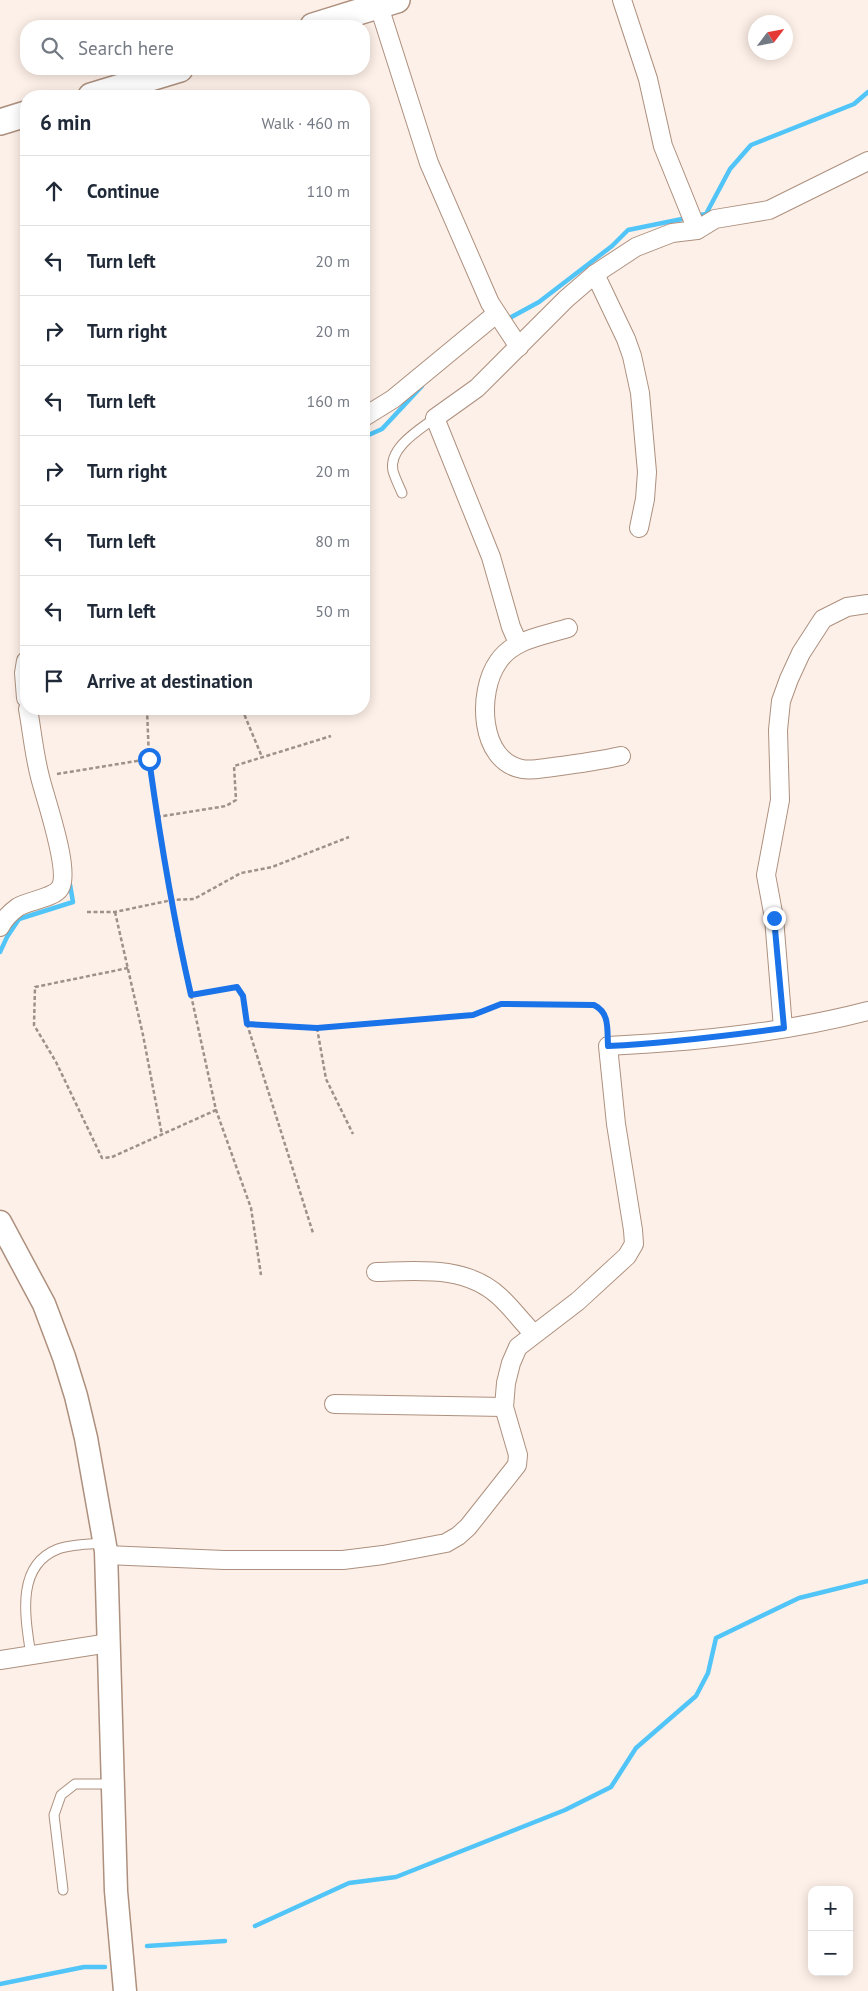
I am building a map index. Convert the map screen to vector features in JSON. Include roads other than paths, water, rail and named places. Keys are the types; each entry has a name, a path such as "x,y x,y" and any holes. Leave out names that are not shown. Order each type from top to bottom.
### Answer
{"main road":[{"path":"331,20 384,2"},
{"path":"110,90 160,75"},
{"path":"0,122 20,116"}],"street":[{"path":"622,0 648,79 663,146 695,226"},
{"path":"384,2 429,163 458,233 498,316 517,345"},
{"path":"518,643 511,627 492,557 435,418 477,388 517,345 595,274 646,242 715,218 756,213 781,205 868,161"},
{"path":"595,274 626,339 632,356 638,386 647,472 645,499 639,528"},
{"path":"370,413 393,399 498,316"},
{"path":"784,1028 774,918 766,874 780,800 778,730 781,701 801,653 823,619 847,607 868,604"},
{"path":"568,628 518,643 498,662 485,696 485,719 494,750 499,758 510,765 523,769 589,763 621,756"},
{"path":"0,927 4,920 18,907 56,893 62,881 57,840 40,777 29,715"},
{"path":"105,1549 224,1560 342,1560 383,1556 446,1543 458,1536 468,1527 517,1465 518,1455 504,1407 506,1383 511,1363 518,1347 578,1301 627,1256 634,1244 616,1124 608,1046 722,1037 831,1021 868,1011"},
{"path":"0,1222 44,1304 64,1356 86,1438 105,1549 116,1891 125,1991"},
{"path":"376,1272 442,1271 477,1280 500,1296 534,1334"},
{"path":"334,1404 504,1407"},
{"path":"0,1660 108,1642"}],"lane":[{"path":"402,493 393,470 394,455 415,433 435,418"},
{"path":"31,1656 24,1611 25,1594 32,1573 42,1560 55,1550 65,1547 105,1549"},
{"path":"63,1890 54,1815 61,1795 75,1784 113,1784"}],"waterway":[{"path":"694,216 706,214 730,169 751,145 854,104 868,92"},
{"path":"506,320 539,302 612,246 628,230 687,218"},
{"path":"370,434 382,429 422,386"},
{"path":"0,952 19,919 73,902 69,879"},
{"path":"255,1926 349,1883 396,1877 565,1810 611,1787 636,1748 696,1696 708,1673 716,1638 799,1598 868,1581"},
{"path":"147,1946 225,1941"},
{"path":"0,1984 84,1967 105,1967"}]}
